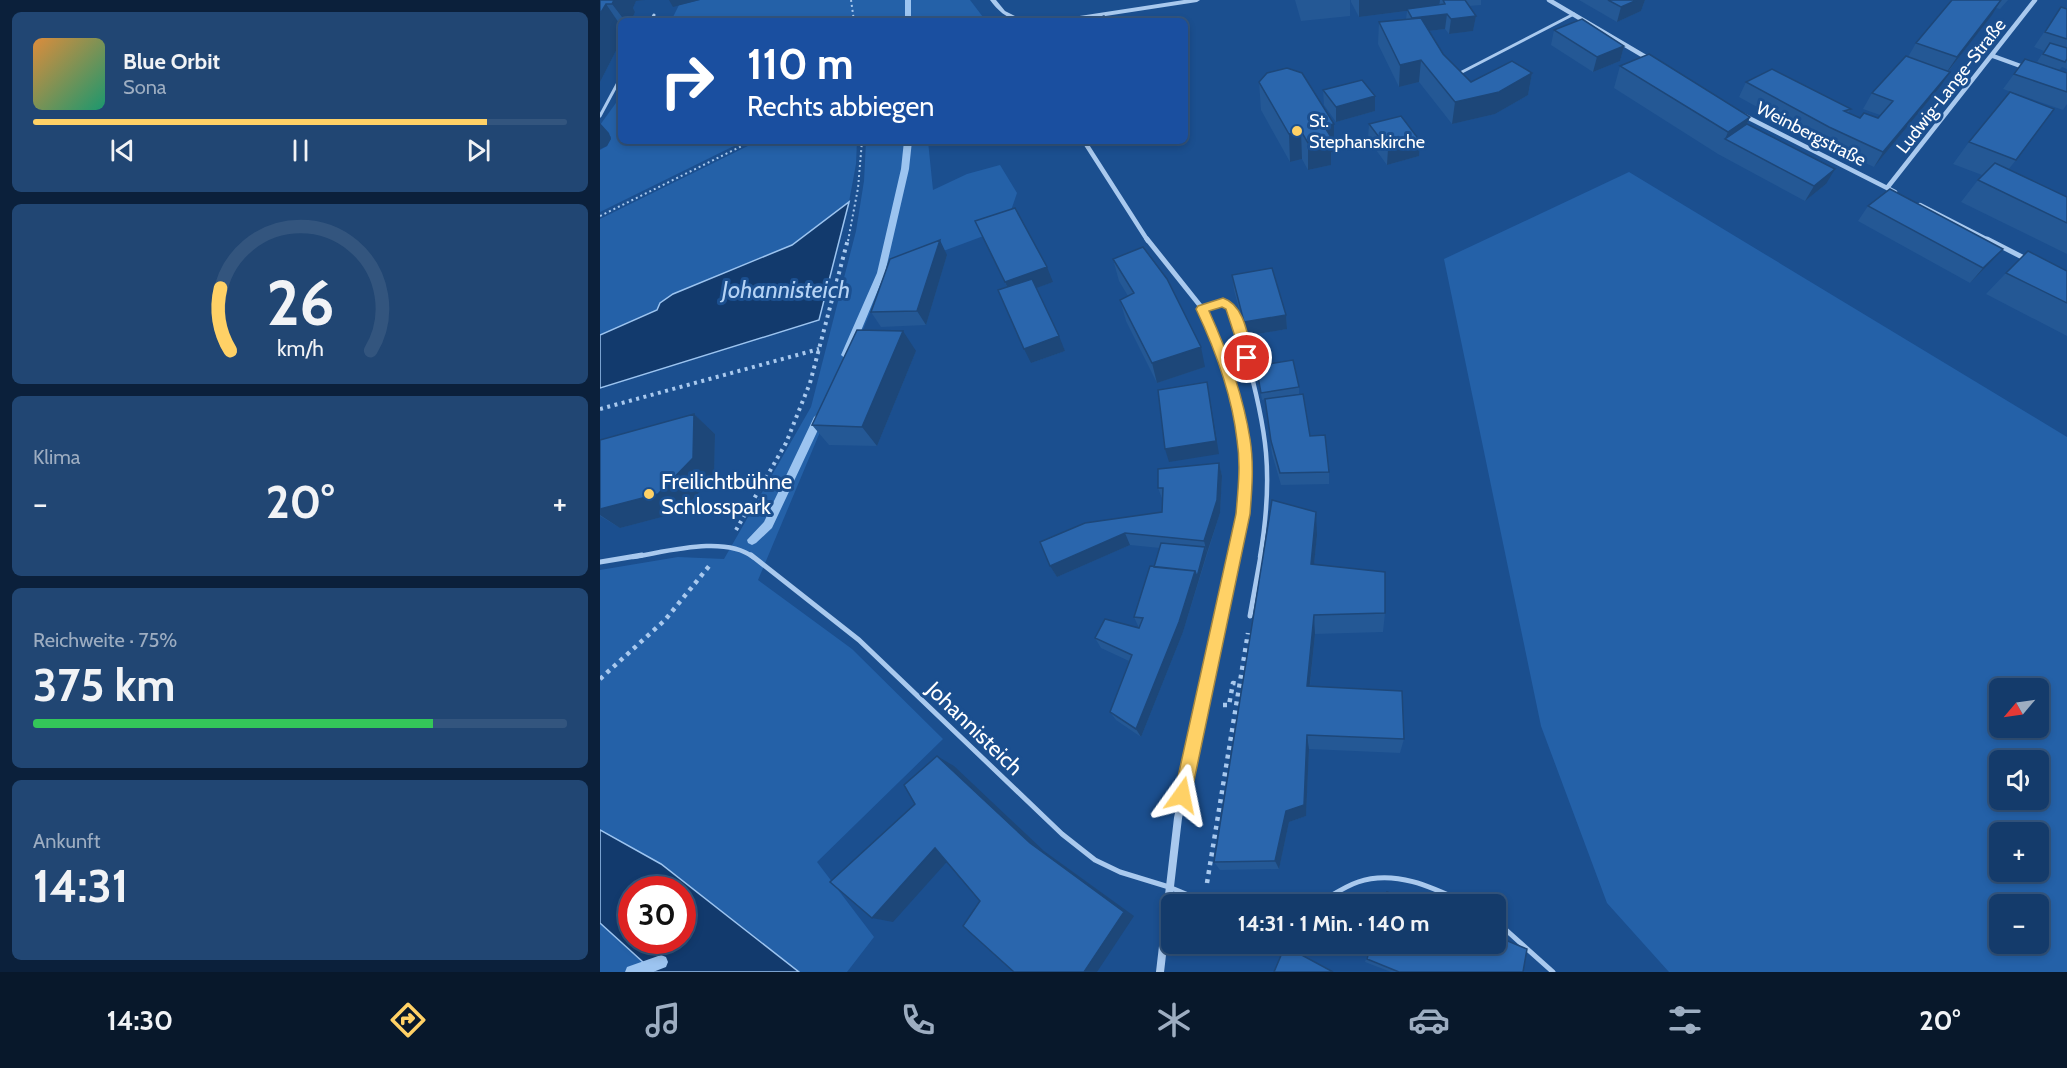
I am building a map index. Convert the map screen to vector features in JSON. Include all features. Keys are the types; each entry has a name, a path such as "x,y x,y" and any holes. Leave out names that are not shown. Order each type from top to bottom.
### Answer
{"street":[{"path":"993,0 1003,12 1016,18"},
{"path":"1079,18 1197,0"},
{"path":"1549,0 1652,61"},
{"name":"Ludwig-Lange-Straße","path":"1887,188 2035,0"},
{"path":"1993,56 2035,71"},
{"name":"Weinbergstraße","path":"1739,113 1898,194"},
{"path":"1086,144 1149,243 1186,286 1202,309 1219,345 1244,440 1246,477 1243,514 1178,818 1160,972"},
{"path":"1919,204 2035,264"}],"lane":[{"path":"1460,73 1574,14"},
{"path":"600,116 618,83"},
{"path":"1202,309 1223,302 1230,306 1235,316 1252,376 1265,436 1269,489 1250,616"},
{"name":"Johannisteich","path":"600,562 696,547 726,546 749,554 859,640 1062,834 1095,860 1120,872 1186,894"},
{"path":"1335,894 1356,882 1379,876 1409,880 1443,894"},
{"path":"1506,930 1553,972"}],"path":[{"path":"851,0 854,18"},
{"path":"600,216 746,144"},
{"path":"600,679 664,620 726,546 786,443 810,383 849,237 858,188 862,144"},
{"path":"600,409 820,348"},
{"path":"1208,894 1250,616"},
{"path":"1229,705 1233,683 1240,684"}],"shaded area":[{"path":"700,0 970,0 984,18 672,18 679,5"},
{"path":"618,100 618,144 738,144 600,212 600,150 607,146 611,137 600,125"},
{"path":"752,144 857,144 856,164 849,202 792,245 673,294 660,303 657,310 600,335 600,219"},
{"path":"866,144 928,144 933,190 967,174 1000,165 1017,193 1005,228 887,272 758,580 852,649 943,739 817,862 874,937 847,972 799,972 696,891 696,876 676,876 661,864 600,830 600,570 678,557 724,559 811,407 856,231 864,181"},
{"path":"1629,172 2067,437 2067,972 1669,972 1607,903 1541,726 1444,259"},
{"path":"600,923 618,939 618,954 634,954 654,972 600,972"}],"water":[{"name":"Johannisteich","path":"849,202 819,320 600,388 600,335 657,310 660,303 673,294 792,245"},
{"path":"600,830 661,864 676,876 618,876 618,939 600,923"},
{"path":"696,891 799,972 654,972 634,954 696,954"}],"building":[{"path":"600,0 614,0 612,4 606,4 600,14"},
{"path":"1443,0 1465,0 1476,16 1451,19 1447,14 1412,18 1407,9 1445,4"},
{"path":"1608,0 1637,0 1621,7"},
{"path":"1952,0 2001,0 1957,57 1916,43"},
{"path":"2061,7 2067,9 2067,39 2045,32"},
{"path":"1421,18 1443,54 1471,82 1512,61 1532,73 1499,92 1455,102 1421,60 1400,65 1379,22"},
{"path":"1582,19 1624,46 1597,57 1554,30"},
{"path":"2050,43 2067,48 2065,62 2043,54"},
{"path":"1649,54 1750,117 1728,132 1620,66"},
{"path":"1906,56 1950,72 1883,152 1829,127 1746,82 1772,69 1851,109 1844,111 1860,118 1864,113 1878,118 1893,101 1872,93"},
{"path":"2025,59 2067,73 2067,92 2014,74"},
{"path":"1287,68 1302,73 1334,124 1324,126 1331,137 1308,143 1301,131 1289,134 1259,82 1267,73"},
{"path":"1362,80 1375,96 1336,107 1323,90"},
{"path":"2010,92 2054,109 2016,160 1969,142"},
{"path":"1401,116 1420,141 1388,149 1369,124"},
{"path":"1747,124 1835,169 1814,186 1725,139"},
{"path":"1995,163 2067,197 2067,223 1978,180"},
{"path":"1890,189 2003,249 1983,268 1868,206"},
{"path":"1015,208 1047,267 1005,282 975,221"},
{"path":"940,240 917,311 871,312 890,259"},
{"path":"1143,247 1167,279 1201,347 1152,363 1120,300 1134,293 1113,259"},
{"path":"2028,251 2067,271 2067,303 2006,273"},
{"path":"1272,268 1286,315 1244,322 1232,275"},
{"path":"1032,279 1059,336 1024,349 998,290"},
{"path":"857,330 903,331 862,427 812,425"},
{"path":"1293,360 1299,387 1261,393 1256,366"},
{"path":"1207,382 1216,441 1165,449 1158,390"},
{"path":"1303,394 1310,436 1325,435 1329,472 1280,473 1271,441 1265,399"},
{"path":"694,414 693,458 658,494 600,509 600,440"},
{"path":"1219,463 1217,500 1204,541 1125,533 1050,566 1040,542 1085,523 1162,512 1163,488 1158,488 1158,469"},
{"path":"1272,500 1316,512 1311,564 1385,572 1385,613 1314,615 1307,686 1402,691 1404,739 1307,735 1304,805 1286,811 1275,861 1214,862"},
{"path":"1161,543 1205,547 1197,577 1195,571 1154,567"},
{"path":"1150,566 1195,571 1179,622 1136,729 1110,712 1132,655 1095,638 1105,619 1139,628 1143,618 1134,617"},
{"path":"937,756 1030,843 1124,912 1084,972 1014,972 963,926 980,901 935,848 872,918 830,882 915,804 904,785"},
{"path":"1506,940 1527,949 1523,972 1399,972 1367,959 1368,954 1506,954"},
{"path":"1282,954 1300,954 1333,972 1274,972"}],"waterway":[{"path":"908,0 908,18"},
{"path":"846,355 881,273 905,169 908,144"},
{"path":"752,540 768,525 819,417"},
{"path":"632,972 661,962"}],"place":[{"name":"St. Stephanskirche","path":"1297,131"},
{"name":"Freilichtbühne Schlosspark","path":"649,494"}],"route":[{"path":"1182,795 1243,514 1246,477 1244,440 1232,392 1219,345 1202,309 1223,302 1230,306 1247,358"}]}
